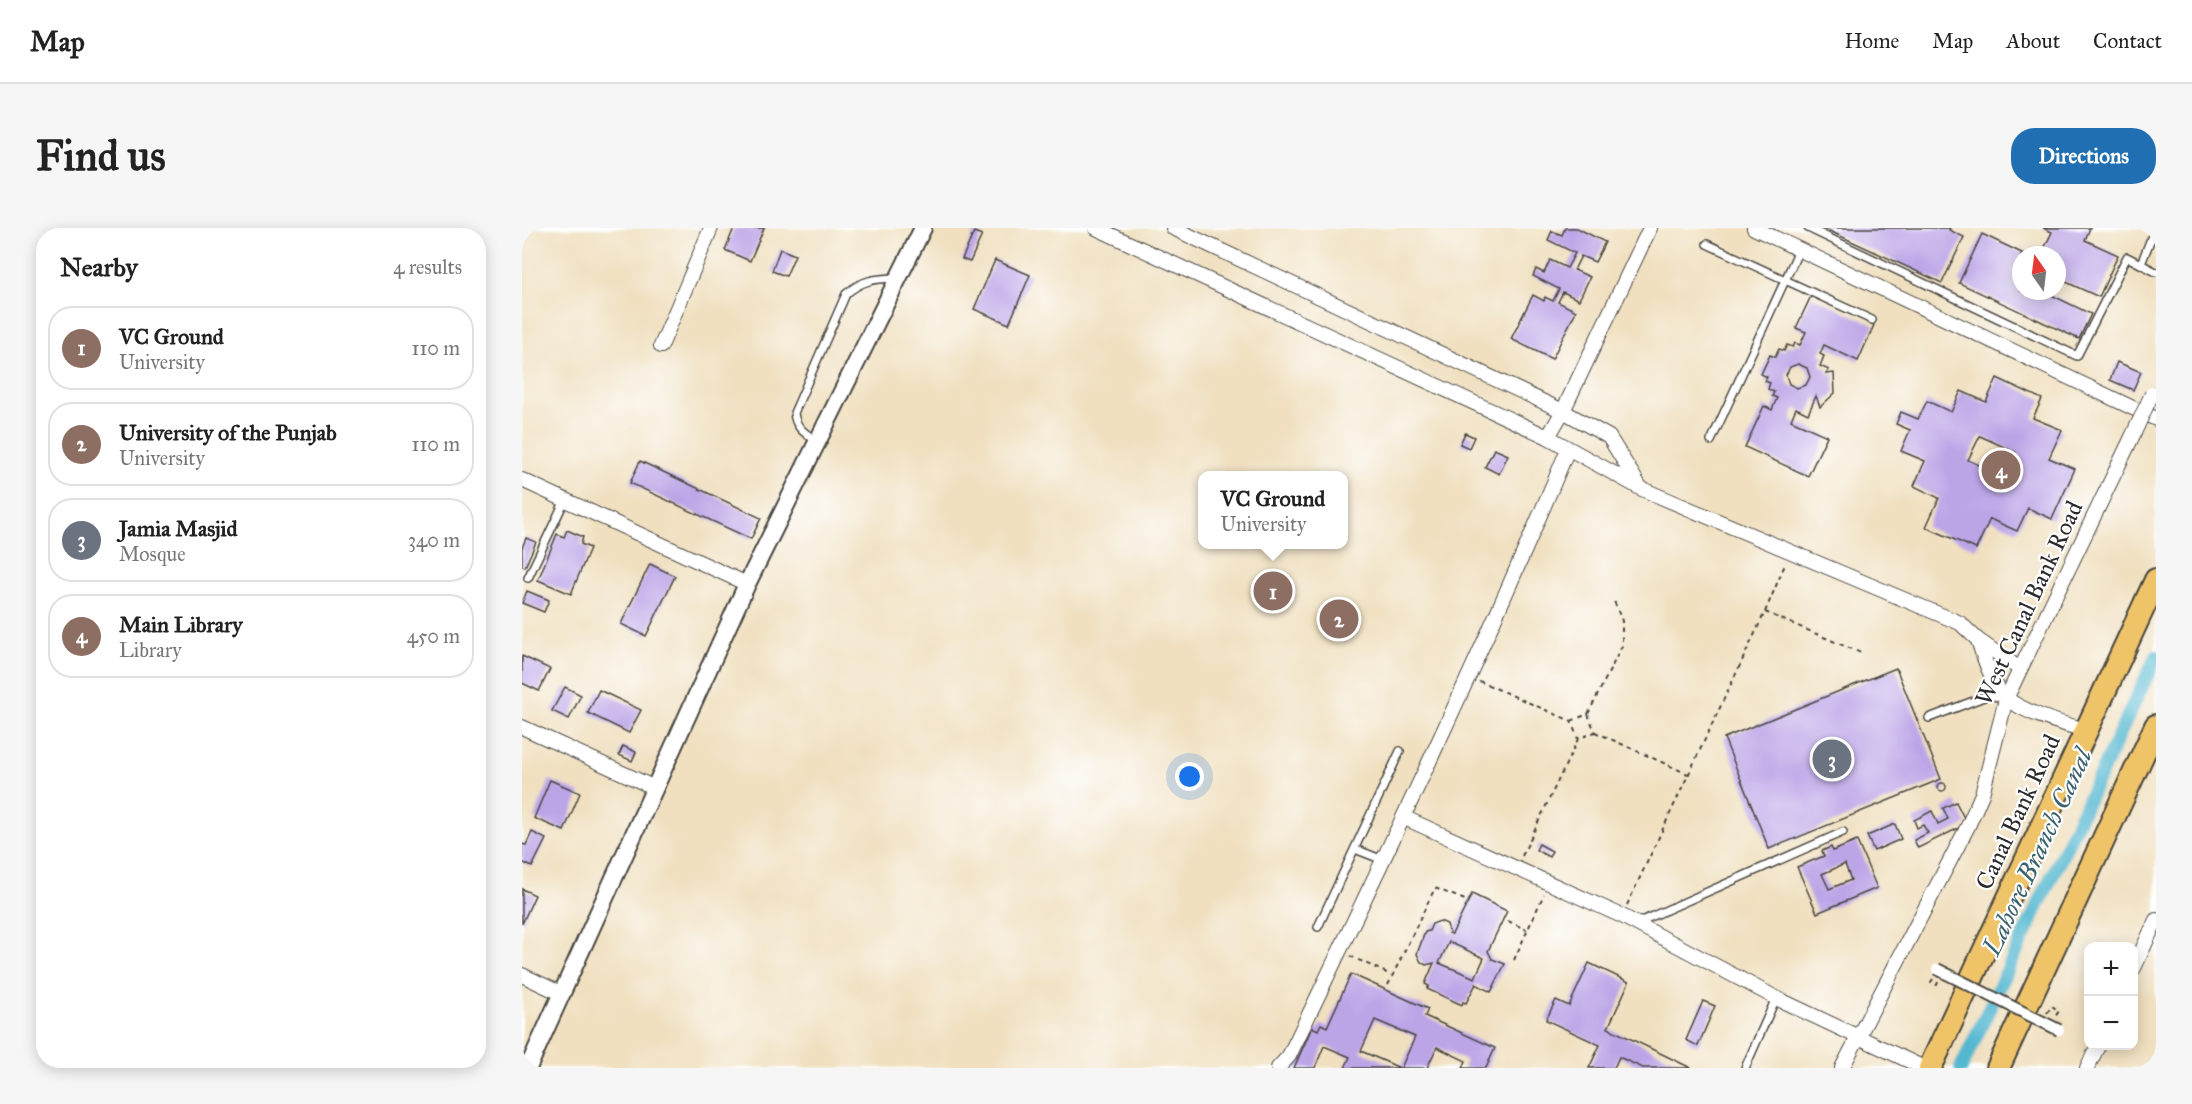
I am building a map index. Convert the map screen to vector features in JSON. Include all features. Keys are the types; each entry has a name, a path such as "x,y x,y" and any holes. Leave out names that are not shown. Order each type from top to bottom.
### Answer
{"highway":[{"name":"Canal Bank Road","path":"1930,1068 2156,580"},
{"path":"1998,1068 2156,726"}],"street":[{"path":"661,346 711,228"},
{"path":"528,1068 747,584 923,228"},
{"path":"1096,228 1548,437 1641,489 1960,623 1978,640 2020,669"},
{"path":"1173,228 1563,411 1609,437 1641,489"},
{"path":"1548,437 1563,411 1650,228"},
{"path":"1754,228 2156,419"},
{"name":"West Canal Bank Road","path":"1842,1068 1968,826 1982,794 2006,699 2154,390"},
{"path":"1278,1068 1289,1056 1405,818 1470,676 1568,449"},
{"path":"522,480 747,584"},
{"path":"1978,640 1991,674 2006,699 2058,723 2086,729"},
{"path":"522,727 655,788"},
{"path":"1405,818 1637,923 1776,998 1924,1068"},
{"path":"2138,958 2156,920"},
{"path":"1937,969 2059,1030"},
{"path":"522,975 562,994"},
{"path":"2088,1068 2096,1050"}],"lane":[{"path":"1808,228 2077,356 2127,257 2156,272"},
{"path":"2141,264 2155,228"},
{"path":"1707,244 1872,320"},
{"path":"1711,441 1799,250"},
{"path":"818,441 800,430 794,413 846,294 857,284 870,279 897,278"},
{"path":"528,578 565,500"},
{"path":"1929,718 1989,695 2006,699"},
{"path":"1318,927 1400,751"},
{"path":"1637,923 1844,832"},
{"path":"1355,849 1384,860"},
{"path":"1745,1068 1776,998"}],"path":[{"path":"1622,916 1765,612 1790,552"},
{"path":"1571,721 1588,714 1622,646 1623,621 1614,601"},
{"path":"1765,612 1861,654"},
{"path":"1470,676 1571,721 1578,739"},
{"path":"1588,714 1595,732 1688,775"},
{"path":"1517,867 1578,739 1595,732"},
{"path":"1514,960 1550,882"},
{"path":"1388,985 1435,888 1465,900"},
{"path":"1508,921 1528,930"},
{"path":"1340,951 1392,976"}],"building":[{"path":"734,228 764,228 750,261 725,250"},
{"path":"1565,228 1577,228 1605,242 1595,262 1581,256 1574,270 1590,277 1579,300 1563,292 1558,302 1576,311 1552,359 1511,339 1533,295 1544,301 1545,297 1553,301 1559,289 1533,276 1536,269 1544,273 1550,260 1567,268 1575,253 1548,240 1552,231 1562,235"},
{"path":"1823,228 1950,228 1949,230 1964,237 1942,283"},
{"path":"2043,228 2090,228 2085,240 2118,255 2099,297 2066,282 2066,246 2045,246 2052,232"},
{"path":"974,232 982,235 970,262 962,259"},
{"path":"1982,234 2012,248 2012,300 2062,300 2091,314 2079,339 1959,283"},
{"path":"780,249 795,255 786,276 772,271"},
{"path":"995,260 1030,275 1009,324 974,309"},
{"path":"1811,296 1874,325 1858,361 1824,345 1820,354 1824,356 1820,366 1829,370 1826,374 1834,373 1835,393 1820,407 1816,396 1808,414 1796,408 1791,420 1827,436 1808,476 1745,447 1764,406 1772,410 1777,398 1772,396 1774,392 1768,389 1770,383 1765,381 1767,377 1761,374 1770,355 1775,357 1779,349 1784,351 1787,345 1793,347 1795,343 1800,345 1806,332 1796,328","holes":["1798,364 1807,368 1810,377 1806,385 1797,388 1789,384 1786,375 1790,367"]},
{"path":"2117,362 2141,372 2133,390 2110,380"},
{"path":"1997,378 2042,399 2033,418 2062,430 2049,458 2075,469 2052,519 2028,508 2017,531 1990,519 1976,549 1926,527 1939,498 1914,486 1925,461 1901,451 1910,430 1896,424 1901,412 1918,419 1927,401 1951,412 1961,391 1986,402","holes":["1980,436 2015,452 2003,476 1968,460"]},
{"path":"1465,433 1474,437 1469,448 1460,444"},
{"path":"1494,449 1508,455 1499,474 1485,467"},
{"path":"640,461 761,518 751,539 630,483"},
{"path":"567,530 583,537 581,544 590,548 571,594 538,580 557,534 564,537"},
{"path":"526,538 536,542 525,567 522,566 522,548"},
{"path":"650,564 675,576 646,636 621,624"},
{"path":"527,591 549,600 544,612 522,603"},
{"path":"522,656 550,669 539,691 522,683"},
{"path":"1896,668 1941,779 1769,849 1724,738"},
{"path":"565,687 581,695 569,719 552,711"},
{"path":"599,690 641,710 629,733 588,713"},
{"path":"623,746 636,752 632,761 619,755"},
{"path":"550,780 580,793 564,831 534,818"},
{"path":"1942,783 1946,787 1942,791 1938,787"},
{"path":"1956,802 1967,824 1918,848 1914,840 1928,833 1923,825 1917,828 1914,820 1932,811 1938,824 1948,819 1943,808"},
{"path":"1895,824 1901,839 1874,851 1867,836"},
{"path":"532,832 546,839 532,867 522,862 522,844 526,845"},
{"path":"1857,841 1877,888 1817,913 1797,867 1824,856 1822,851 1831,847 1833,851","holes":["1845,864 1851,880 1829,889 1822,874"]},
{"path":"1539,844 1552,851 1549,857 1536,850"},
{"path":"522,889 535,895 522,924"},
{"path":"1472,894 1507,911 1488,951 1492,959 1505,964 1491,992 1476,984 1466,1003 1463,1002 1462,1005 1427,989 1429,986 1425,984 1434,963 1426,965 1421,962 1417,954 1425,932 1429,931 1432,924 1440,921 1447,924 1449,933 1452,934","holes":["1449,942 1484,958 1475,978 1439,963"]},
{"path":"1589,963 1629,982 1608,1028 1691,1068 1643,1068 1619,1057 1614,1068 1589,1068 1600,1045 1546,1020 1556,1000 1569,1006"},
{"path":"1351,974 1428,1009 1425,1016 1495,1048 1486,1068 1463,1068 1466,1061 1437,1047 1427,1068 1401,1068 1415,1037 1375,1020 1361,1051 1400,1068 1345,1068 1350,1057 1324,1046 1315,1068 1294,1068 1312,1027 1318,1030 1321,1024 1327,1027"},
{"path":"1703,1001 1715,1006 1698,1046 1686,1040"}],"waterway":[{"name":"Lahore Branch Canal","path":"1961,1068 2156,657"}],"place":[{"name":"Main Library","path":"2001,470"},
{"name":"VC Ground","path":"1273,591"},
{"name":"University of the Punjab","path":"1339,619"},
{"name":"Jamia Masjid","path":"1832,759"}]}
